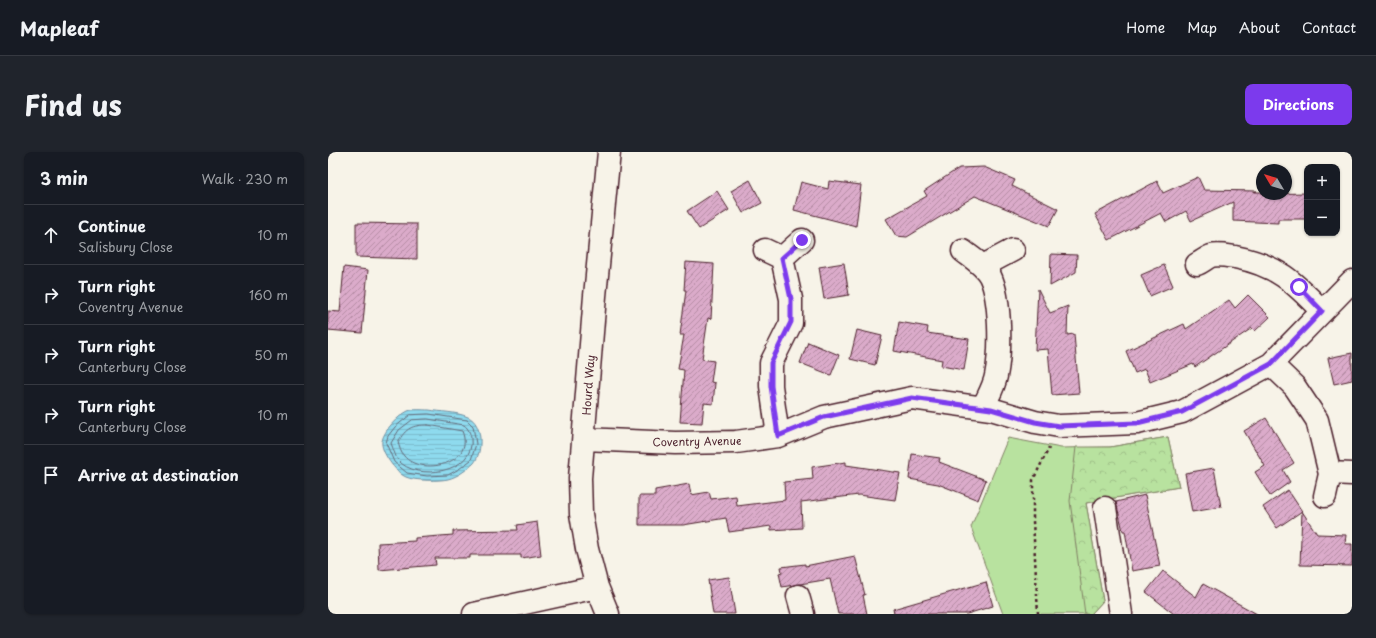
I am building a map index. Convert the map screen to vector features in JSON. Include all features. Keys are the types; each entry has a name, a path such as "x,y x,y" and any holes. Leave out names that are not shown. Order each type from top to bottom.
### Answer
{"street":[{"name":"Hourd Way","path":"608,614 597,586 587,549 581,514 580,478 609,152"},
{"path":"778,436 771,386 771,363 791,322 791,299 774,254 802,240"},
{"path":"983,266 1013,250"},
{"path":"963,251 983,266 990,276 997,307 1000,334 996,377 983,408"},
{"path":"1206,253 1258,262 1282,275 1299,287 1322,311"},
{"name":"Coventry Avenue","path":"584,439 675,443 736,442 778,436 824,417 912,398 983,408 1035,422 1059,426 1137,423 1182,412 1271,364 1352,281"},
{"path":"1271,364 1295,387 1318,420 1330,473 1325,496"},
{"path":"1330,473 1352,474"},
{"path":"1105,508 1121,614"},
{"path":"474,614 597,586"}],"path":[{"path":"1038,614 1033,521 1033,480 1059,426"}],"green space":[{"path":"1168,437 1179,487 1086,503 1103,601 1091,614 1003,614 971,527 1008,438 1061,448 1110,447"},
{"path":"1168,437 1179,487 1086,503 1103,601 1091,614 1085,614 1070,501 1076,447 1110,447"}],"water":[{"path":"415,410 429,410 464,415 473,420 479,431 479,452 474,463 459,475 444,480 415,479 402,475 386,456 382,445 383,437 388,428 404,413"}],"building":[{"path":"984,167 1015,180 1012,186 1058,209 1049,226 975,196 907,237 896,236 886,219 927,196 924,191 959,168"},
{"path":"1198,177 1204,190 1256,191 1254,192 1256,192 1256,200 1292,200 1292,193 1304,193 1304,219 1278,219 1278,223 1233,221 1233,202 1191,221 1186,211 1166,222 1161,213 1109,240 1095,214 1157,181 1163,193"},
{"path":"750,180 762,203 743,213 731,191"},
{"path":"829,181 861,185 856,226 794,210 801,182 828,189"},
{"path":"717,191 729,210 699,229 687,211"},
{"path":"356,223 417,224 417,259 356,257"},
{"path":"1051,254 1077,255 1076,272 1050,286"},
{"path":"686,262 714,264 711,319 708,318 702,359 714,361 711,382 715,383 713,404 704,403 702,423 680,422 684,370 678,369 684,335 680,335 686,290 684,290"},
{"path":"844,263 849,295 824,299 819,267"},
{"path":"1164,265 1173,286 1150,296 1141,275"},
{"path":"344,267 368,270 362,333 328,330 328,311 340,312"},
{"path":"1038,289 1050,313 1068,306 1067,335 1074,334 1079,393 1052,395 1048,349 1035,350"},
{"path":"1248,295 1270,317 1255,331 1252,328 1195,367 1193,364 1150,382 1145,369 1135,373 1126,351 1184,324 1186,329 1229,300 1235,308"},
{"path":"899,322 928,327 927,333 969,339 964,370 941,366 942,360 894,351"},
{"path":"857,330 882,336 875,365 850,359"},
{"path":"808,342 839,355 831,375 800,363"},
{"path":"1352,353 1352,380 1334,384 1328,358"},
{"path":"1266,418 1294,463 1283,470 1290,482 1270,496 1255,472 1265,466 1244,431"},
{"path":"912,454 940,458 939,462 986,480 978,500 938,484 909,479"},
{"path":"846,462 846,465 900,473 895,500 859,495 801,502 802,528 771,530 771,526 729,532 726,518 683,525 639,525 639,496 655,496 655,490 689,484 691,495 709,492 711,499 736,496 737,506 785,500 784,482 813,479 812,467"},
{"path":"1214,468 1221,507 1192,512 1185,473"},
{"path":"1288,490 1302,511 1277,528 1263,507"},
{"path":"1145,495 1160,566 1132,571 1125,531 1123,531 1116,502"},
{"path":"1302,511 1317,534 1346,535 1345,544 1352,544 1352,566 1300,565"},
{"path":"537,522 541,555 521,558 521,555 470,555 470,558 435,558 436,565 379,570 378,543 415,541 415,538 453,535 453,531 518,530 517,525"},
{"path":"855,556 865,595 863,595 867,614 838,614 830,579 782,587 779,573 782,572 781,567 805,564 805,566"},
{"path":"1163,571 1196,597 1203,584 1257,614 1174,614 1146,592"},
{"path":"729,577 735,614 713,614 708,580"},
{"path":"986,582 993,606 967,614 894,614 893,609"}],"route":[{"path":"802,240 782,258 791,299 791,322 771,363 771,386 778,436 824,417 912,398 991,409 1035,422 1059,426 1137,423 1182,412 1271,364 1322,311 1299,287"}]}
